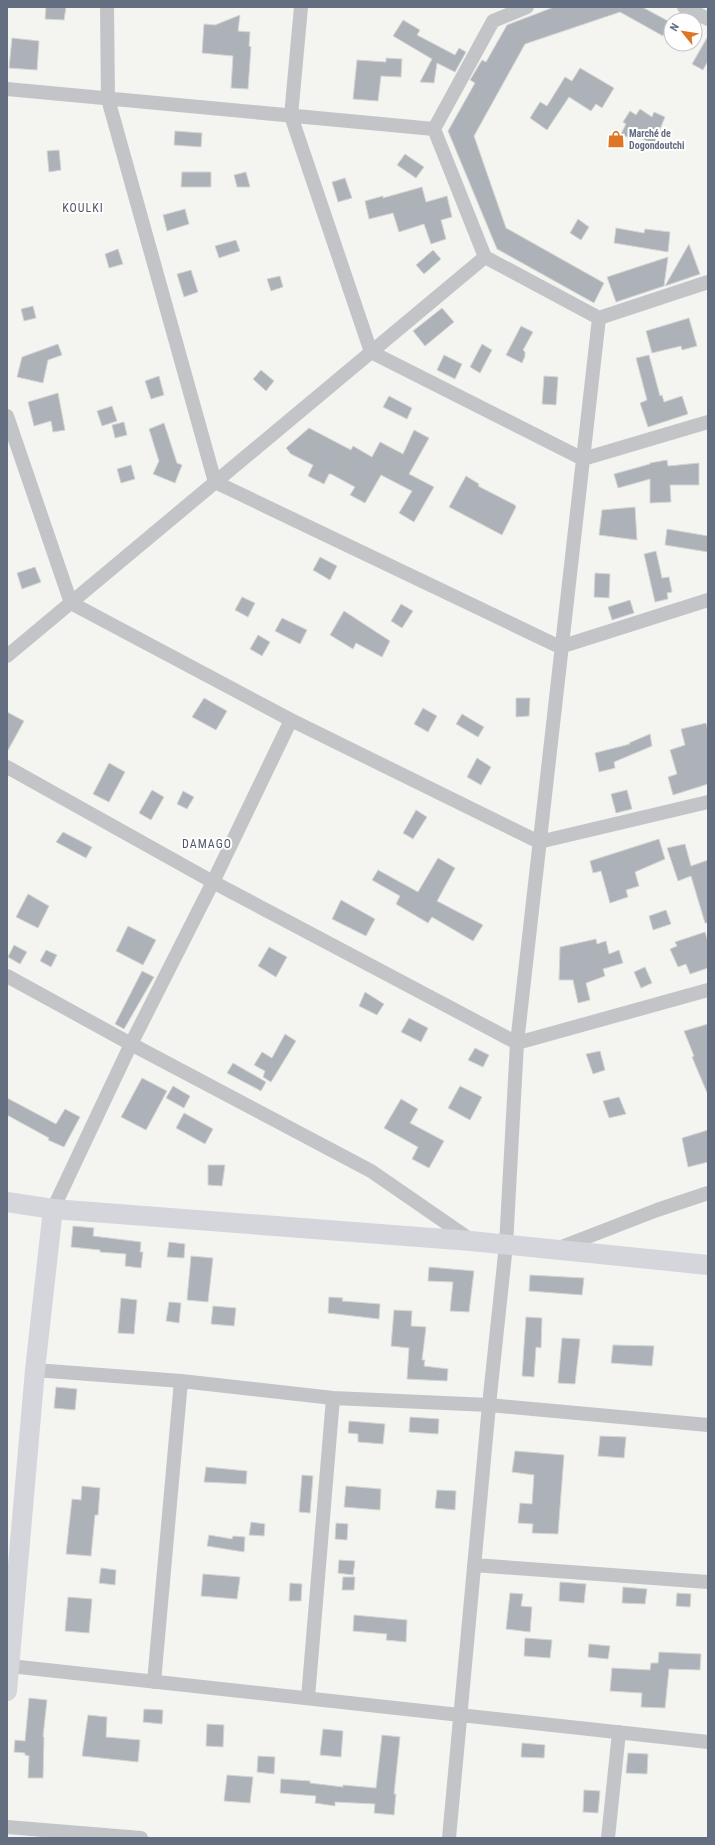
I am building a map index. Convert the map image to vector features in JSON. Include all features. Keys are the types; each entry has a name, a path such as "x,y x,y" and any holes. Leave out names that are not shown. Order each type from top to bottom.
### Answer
{"main road":[{"path":"7,1202 53,1209 471,1240 506,1245 708,1265"},
{"path":"7,1691 35,1370 53,1209"}],"street":[{"path":"107,7 108,99 215,482 560,647 708,600"},
{"path":"301,7 291,116 372,352 583,459 708,422"},
{"path":"434,129 493,21 527,7"},
{"path":"690,8 708,19"},
{"path":"7,89 434,129"},
{"path":"434,129 485,257 599,318 708,282"},
{"path":"7,656 485,257"},
{"path":"449,1838 489,1405 506,1245 517,1043 560,647 599,318"},
{"path":"7,416 71,603 291,720 539,842 708,802"},
{"path":"53,1209 131,1044 213,882 291,720"},
{"path":"7,768 213,882 517,1043 708,990"},
{"path":"7,976 131,1044 371,1171 471,1240"},
{"path":"557,1249 657,1210 708,1193"},
{"path":"35,1370 182,1381 333,1398 489,1405 708,1425"},
{"path":"154,1682 182,1381"},
{"path":"308,1698 333,1398"},
{"path":"474,1565 708,1582"},
{"path":"10,1666 708,1742"},
{"path":"608,1838 619,1732"},
{"path":"7,1828 141,1838"}],"building":[{"path":"46,7 66,7 64,20 45,19"},
{"path":"554,7 642,7 663,18 663,36 620,12 525,44 474,136 506,228 604,283 594,303 497,249 448,131 475,83 470,80 482,60 486,62 507,25"},
{"path":"240,15 238,31 250,32 249,46 251,47 248,89 231,88 233,56 202,53 204,24 215,25"},
{"path":"403,20 420,30 417,35 455,55 459,48 466,52 455,72 437,63 434,83 420,82 432,59 393,36"},
{"path":"708,36 708,61 703,70 692,64 699,52 703,52 703,45"},
{"path":"12,38 39,41 37,70 9,68"},
{"path":"386,58 402,59 401,77 381,76 378,101 353,99 357,60 386,62"},
{"path":"580,68 614,88 602,108 596,104 591,111 569,97 547,130 530,118 540,102 547,106 565,77 572,81"},
{"path":"640,109 652,117 654,112 665,117 654,144 633,135 631,139 621,134 626,124 623,122 630,111 636,115"},
{"path":"175,131 202,133 201,147 174,145"},
{"path":"59,150 61,170 49,172 47,151"},
{"path":"405,154 424,167 416,178 397,165"},
{"path":"182,172 211,172 211,187 181,187"},
{"path":"246,172 250,187 237,187 234,175"},
{"path":"345,178 352,198 338,202 332,182"},
{"path":"422,187 426,202 447,196 452,217 441,220 446,239 431,244 424,224 399,232 393,213 369,219 365,201 383,196 383,198"},
{"path":"185,209 189,224 167,231 163,215"},
{"path":"578,219 589,227 581,240 570,233"},
{"path":"616,228 644,233 645,229 670,232 668,252 614,243"},
{"path":"236,240 240,251 219,258 215,246"},
{"path":"689,244 700,274 665,286"},
{"path":"118,249 123,264 109,268 105,254"},
{"path":"433,250 441,259 424,274 416,265"},
{"path":"668,257 664,286 616,302 607,277"},
{"path":"191,270 198,292 184,297 177,274"},
{"path":"280,276 283,287 271,291 267,279"},
{"path":"33,306 36,318 24,321 21,309"},
{"path":"442,308 454,322 425,346 413,331"},
{"path":"689,318 697,346 682,350 681,346 652,353 646,331"},
{"path":"521,326 533,332 523,350 525,352 525,356 522,363 506,355"},
{"path":"58,344 62,355 48,360 43,383 17,377 22,357"},
{"path":"482,344 492,350 480,373 470,367"},
{"path":"444,355 462,364 455,379 437,370"},
{"path":"649,355 660,396 662,395 664,402 682,396 688,414 648,427 640,403 647,400 636,358"},
{"path":"261,370 274,381 266,391 253,379"},
{"path":"159,376 164,395 151,399 145,381"},
{"path":"544,376 558,377 556,405 542,404"},
{"path":"58,393 65,430 53,432 51,421 34,426 28,402"},
{"path":"389,396 412,408 407,419 383,407"},
{"path":"112,406 117,421 102,426 97,411"},
{"path":"124,422 127,435 115,438 112,425"},
{"path":"164,423 177,463 182,465 175,483 153,474 159,461 149,429"},
{"path":"309,428 351,450 353,446 372,457 380,442 403,454 414,430 429,438 409,474 434,487 414,522 399,513 412,491 381,475 365,503 350,495 355,487 331,474 329,474 324,484 308,476 313,465 291,454 286,448"},
{"path":"667,460 668,466 699,463 699,485 670,485 671,502 650,503 650,479 618,488 614,474 650,463"},
{"path":"131,465 135,479 121,483 117,469"},
{"path":"466,476 479,484 478,486 515,505 516,507 502,535 449,507"},
{"path":"635,507 637,540 599,535 602,510"},
{"path":"667,529 708,536 708,552 665,545"},
{"path":"656,551 662,578 669,577 672,592 667,593 668,599 655,602 644,554"},
{"path":"320,557 337,566 330,580 313,570"},
{"path":"35,567 41,582 22,589 17,573"},
{"path":"595,573 610,574 609,598 594,597"},
{"path":"242,597 255,603 248,617 235,610"},
{"path":"630,600 634,613 612,620 608,607"},
{"path":"401,604 413,611 402,628 391,621"},
{"path":"344,611 390,641 382,657 356,643 353,649 330,635"},
{"path":"282,618 307,630 300,644 275,631"},
{"path":"258,635 270,642 262,656 250,649"},
{"path":"204,698 227,711 216,730 192,717"},
{"path":"516,698 530,698 529,716 516,717"},
{"path":"423,708 437,716 428,732 414,724"},
{"path":"7,712 24,721 7,752"},
{"path":"462,714 484,727 478,737 456,724"},
{"path":"706,723 708,730 708,784 673,795 668,777 677,774 670,750 685,745 681,729"},
{"path":"650,734 652,746 614,762 615,768 599,772 595,753 630,744 629,743"},
{"path":"477,758 491,767 481,785 467,777"},
{"path":"109,763 125,772 109,802 93,794"},
{"path":"152,790 164,797 151,820 139,813"},
{"path":"627,790 632,809 616,813 611,794"},
{"path":"183,791 194,797 187,809 177,804"},
{"path":"416,810 427,817 413,839 403,833"},
{"path":"63,832 92,847 86,858 56,842"},
{"path":"659,839 665,859 635,872 639,886 626,890 628,897 610,903 601,871 593,873 590,861"},
{"path":"685,844 691,866 708,860 708,923 705,923 691,876 678,881 667,848"},
{"path":"438,858 455,868 437,901 483,925 473,941 432,917 428,923 396,904 400,896 372,880 378,870 418,892"},
{"path":"28,894 49,906 38,928 16,917"},
{"path":"341,900 375,919 366,936 332,919"},
{"path":"666,910 671,924 653,930 649,916"},
{"path":"128,926 156,940 143,965 116,951"},
{"path":"705,932 708,942 708,968 690,974 686,964 678,967 670,949 677,946 675,942"},
{"path":"596,939 597,944 606,941 609,954 619,950 623,963 603,969 605,976 586,983 590,1000 578,1003 573,980 559,980 560,947"},
{"path":"14,945 27,952 20,964 8,957"},
{"path":"269,947 287,957 276,977 258,966"},
{"path":"46,950 57,955 51,967 40,961"},
{"path":"645,967 652,983 641,988 634,972"},
{"path":"142,971 154,977 124,1029 115,1024"},
{"path":"365,992 384,1004 377,1015 359,1006"},
{"path":"409,1018 428,1028 421,1042 401,1032"},
{"path":"708,1024 708,1095 692,1057 694,1056 684,1031"},
{"path":"285,1034 296,1041 271,1082 263,1077 265,1071 254,1065 262,1052 272,1058"},
{"path":"475,1048 489,1055 483,1067 468,1060"},
{"path":"600,1051 605,1070 593,1074 586,1054"},
{"path":"233,1063 266,1082 261,1091 227,1073"},
{"path":"142,1078 167,1091 146,1130 121,1117"},
{"path":"173,1086 190,1096 184,1108 166,1098"},
{"path":"460,1086 482,1097 470,1120 448,1108"},
{"path":"619,1097 626,1114 609,1118 603,1101"},
{"path":"7,1098 56,1124 65,1109 80,1117 64,1147 48,1140 49,1138 7,1115"},
{"path":"401,1099 418,1109 410,1123 444,1141 429,1168 412,1159 418,1147 384,1128"},
{"path":"184,1113 213,1129 205,1144 176,1128"},
{"path":"708,1130 708,1162 688,1167 682,1138"},
{"path":"208,1165 225,1165 222,1186 208,1185"},
{"path":"73,1226 94,1228 93,1236 141,1242 140,1252 143,1252 141,1268 125,1266 126,1254 100,1252 100,1250 71,1247"},
{"path":"169,1242 185,1244 184,1258 167,1257"},
{"path":"191,1256 213,1258 208,1302 187,1300"},
{"path":"429,1267 474,1271 469,1312 450,1311 453,1282 428,1281"},
{"path":"530,1275 584,1278 582,1295 529,1291"},
{"path":"329,1297 343,1298 342,1301 380,1304 379,1319 328,1313"},
{"path":"121,1298 137,1300 134,1334 118,1333"},
{"path":"169,1302 181,1303 179,1323 166,1321"},
{"path":"213,1306 236,1308 234,1326 211,1324"},
{"path":"394,1310 412,1311 411,1326 426,1327 422,1360 425,1360 424,1366 448,1369 447,1381 407,1379 409,1348 391,1346"},
{"path":"526,1317 542,1318 541,1348 536,1347 534,1377 522,1376"},
{"path":"562,1338 580,1339 575,1384 558,1383"},
{"path":"613,1345 654,1346 652,1366 611,1363"},
{"path":"56,1387 77,1389 75,1410 54,1408"},
{"path":"410,1417 439,1419 438,1434 409,1432"},
{"path":"349,1421 385,1424 383,1444 358,1442 358,1434 348,1433"},
{"path":"600,1436 626,1437 624,1458 598,1456"},
{"path":"515,1451 564,1455 558,1534 532,1533 533,1524 518,1523 520,1503 532,1504 534,1475 512,1472"},
{"path":"206,1467 247,1471 246,1484 204,1482"},
{"path":"302,1475 313,1476 310,1513 299,1512"},
{"path":"82,1486 100,1488 98,1515 95,1515 91,1556 66,1554 72,1499 81,1500"},
{"path":"346,1486 381,1489 380,1510 344,1507"},
{"path":"437,1490 456,1491 455,1510 435,1508"},
{"path":"251,1522 265,1524 264,1536 249,1535"},
{"path":"336,1523 348,1524 347,1540 335,1539"},
{"path":"209,1535 232,1539 233,1536 245,1537 244,1552 207,1546"},
{"path":"339,1560 355,1561 353,1575 338,1573"},
{"path":"101,1568 116,1570 115,1585 99,1583"},
{"path":"203,1574 240,1577 237,1599 201,1596"},
{"path":"343,1577 355,1577 354,1590 342,1590"},
{"path":"560,1582 586,1584 584,1603 559,1601"},
{"path":"290,1583 302,1584 301,1601 289,1601"},
{"path":"623,1587 647,1589 645,1604 622,1603"},
{"path":"510,1593 523,1594 521,1606 532,1607 530,1632 506,1629"},
{"path":"677,1593 691,1594 690,1607 676,1606"},
{"path":"68,1597 92,1599 89,1633 65,1631"},
{"path":"354,1615 407,1620 406,1642 386,1640 387,1634 353,1631"},
{"path":"525,1638 552,1640 550,1658 524,1656"},
{"path":"589,1644 610,1646 608,1659 588,1657"},
{"path":"659,1652 701,1654 700,1670 669,1669 665,1708 641,1707 642,1693 610,1691 612,1668 650,1670 651,1663 658,1663"},
{"path":"29,1698 47,1700 43,1737 43,1778 28,1778 29,1756 25,1755 25,1753 14,1752 15,1740 25,1741"},
{"path":"144,1709 163,1710 162,1724 143,1722"},
{"path":"88,1715 107,1717 106,1737 140,1740 138,1762 82,1756"},
{"path":"207,1724 224,1725 223,1747 206,1746"},
{"path":"323,1729 343,1731 341,1757 320,1755"},
{"path":"382,1735 400,1737 394,1794 396,1794 394,1815 374,1813 375,1804 335,1802 335,1806 315,1803 316,1796 280,1793 281,1779 310,1781 310,1783 343,1787 343,1785 376,1788"},
{"path":"522,1743 545,1745 544,1758 521,1757"},
{"path":"628,1753 648,1754 647,1774 626,1773"},
{"path":"258,1756 275,1757 274,1774 257,1772"},
{"path":"227,1775 253,1777 250,1803 224,1801"},
{"path":"584,1790 600,1791 598,1813 583,1812"}],"place":[{"name":"Marché de Dogondoutchi","path":"616,139"}],"district":[{"name":"KOULKI","path":"83,208"},
{"name":"DAMAGO","path":"207,844"}]}
